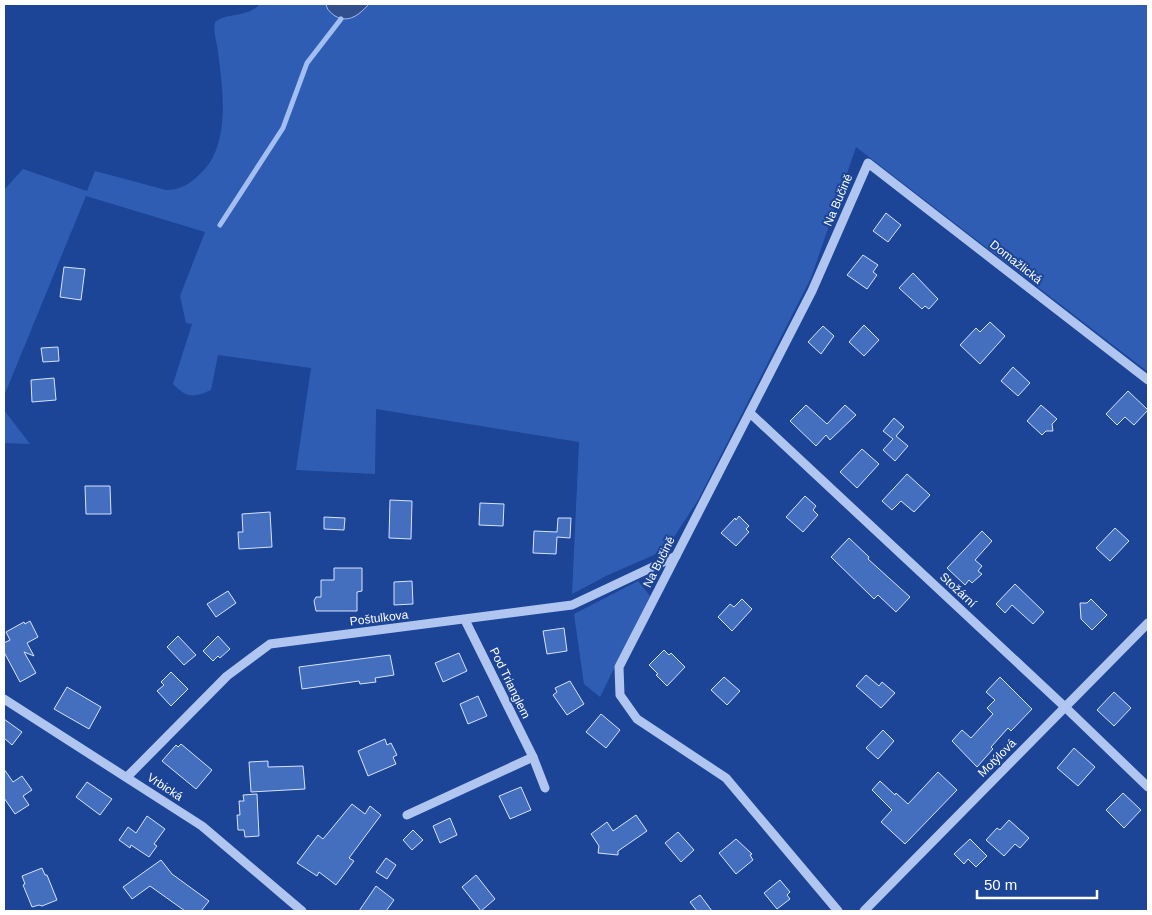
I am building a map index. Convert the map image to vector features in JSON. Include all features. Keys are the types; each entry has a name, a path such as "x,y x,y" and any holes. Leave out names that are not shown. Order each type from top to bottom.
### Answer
{"street":[{"name":"Domažlická","path":"868,163 1148,380"},
{"name":"Na Bučině","path":"838,911 726,778 637,719 620,695 619,667 812,291 868,163"},
{"name":"Stožární","path":"750,413 1065,707 1148,788"},
{"name":"Poštulkova","path":"127,777 227,676 270,644 572,605 676,556"},
{"name":"Pod Trianglem","path":"465,620 533,757 545,788"},
{"name":"Motýlová","path":"864,911 1148,623"},
{"name":"Vrbická","path":"4,699 202,826 302,911"},
{"path":"406,814 533,757"}],"shaded area":[{"path":"260,4 1148,4 1148,372 856,147 811,278 698,500 674,537 654,555 608,575 572,594 579,442 376,409 375,474 296,470 311,368 218,355 211,390 190,395 182,392 173,384 192,324 186,323 180,296 205,232 86,196 4,396 4,190 23,169 87,191 95,171 166,190 180,188 192,181 210,162 217,148 221,133 223,100 215,22 250,11"},
{"path":"326,4 369,4 354,17 345,19 335,16 330,12"},
{"path":"4,410 30,444 4,443"},
{"path":"638,581 650,596 600,697 584,684 574,614"}],"building":[{"path":"886,213 901,225 888,242 873,231"},
{"path":"863,255 878,265 873,272 877,275 867,289 847,275"},
{"path":"64,267 85,269 81,300 60,297"},
{"path":"913,273 938,299 929,309 925,306 922,309 899,288"},
{"path":"990,322 1005,336 980,364 960,345 976,328 980,332"},
{"path":"864,325 879,340 864,356 849,342"},
{"path":"823,326 834,336 821,354 808,342"},
{"path":"58,347 59,361 43,362 41,348"},
{"path":"1013,367 1030,383 1018,396 1001,381"},
{"path":"54,378 56,400 32,402 31,380"},
{"path":"1128,391 1148,410 1134,425 1125,417 1117,425 1106,414"},
{"path":"806,405 827,424 845,405 856,415 830,440 826,435 816,446 790,421"},
{"path":"1041,405 1057,419 1052,424 1053,431 1046,431 1042,435 1027,421"},
{"path":"894,418 904,427 896,436 908,446 895,461 883,450 893,439 883,431"},
{"path":"862,449 879,464 857,488 840,472"},
{"path":"907,474 930,495 914,512 901,501 892,510 882,501"},
{"path":"85,486 110,486 111,514 86,514"},
{"path":"805,496 816,506 813,510 818,515 803,532 786,517"},
{"path":"390,500 412,501 411,539 389,538"},
{"path":"480,503 504,504 503,526 479,525"},
{"path":"270,512 272,547 239,549 238,532 243,532 242,514"},
{"path":"739,516 749,526 746,529 749,532 736,546 721,533"},
{"path":"324,517 345,518 344,530 324,529"},
{"path":"558,518 571,518 570,538 557,537 556,554 533,553 534,531 557,532"},
{"path":"1115,528 1129,541 1110,561 1096,548"},
{"path":"982,531 992,541 975,560 982,566 978,571 982,574 972,583 969,580 965,585 947,568"},
{"path":"849,538 869,557 868,559 910,597 896,612 878,595 874,599 831,557"},
{"path":"334,568 362,568 362,591 357,592 357,611 316,611 314,601 316,597 321,597 321,580 334,580"},
{"path":"412,581 413,604 394,605 394,582"},
{"path":"1015,584 1044,612 1033,624 1012,605 1005,613 996,604"},
{"path":"228,591 236,603 216,617 207,604"},
{"path":"742,599 752,609 732,631 718,617 730,604 734,607"},
{"path":"1091,599 1107,615 1092,630 1081,619 1080,603 1087,603"},
{"path":"30,621 38,637 27,643 34,656 24,652 36,673 20,682 4,652 4,643 10,640 6,632 24,622 25,624"},
{"path":"564,628 567,651 547,654 543,631"},
{"path":"178,636 196,655 184,665 167,647"},
{"path":"218,636 230,649 220,658 218,656 213,661 203,651"},
{"path":"664,650 669,655 671,653 685,667 667,686 649,665"},
{"path":"459,653 467,671 443,682 435,663"},
{"path":"390,655 394,675 375,678 376,682 360,684 359,681 302,689 299,667"},
{"path":"171,672 188,689 171,706 157,691 164,685 161,682"},
{"path":"866,675 879,686 882,682 895,693 881,708 856,686"},
{"path":"724,677 740,691 727,705 711,690"},
{"path":"1000,677 1032,709 1011,731 1008,728 977,767 952,741 962,730 971,738 993,714 987,708 995,700 986,692"},
{"path":"570,681 584,704 567,715 553,695 557,692 555,688"},
{"path":"67,687 101,707 89,729 54,709"},
{"path":"1114,692 1131,708 1114,726 1097,710"},
{"path":"478,696 487,716 468,724 460,704"},
{"path":"601,714 620,730 606,748 586,732"},
{"path":"4,719 22,732 12,745 4,738"},
{"path":"883,730 894,741 878,759 866,748"},
{"path":"385,739 387,745 391,743 397,755 393,757 396,764 368,776 358,751"},
{"path":"181,744 212,770 196,789 162,761 176,745 178,747"},
{"path":"1074,748 1095,767 1078,786 1057,768"},
{"path":"268,761 268,767 303,766 305,789 251,792 249,762"},
{"path":"4,769 13,782 22,776 32,790 23,796 29,805 15,814 4,798"},
{"path":"938,772 957,790 905,844 881,822 892,810 872,790 880,781 908,804"},
{"path":"87,782 112,799 100,815 76,797"},
{"path":"521,787 531,810 510,819 499,796"},
{"path":"1123,793 1141,810 1124,828 1106,810"},
{"path":"257,794 259,836 245,837 244,830 238,830 237,815 240,815 239,801 244,801 243,795"},
{"path":"352,804 365,814 370,806 381,815 349,858 354,861 336,885 319,872 317,876 297,863 318,835 323,839"},
{"path":"636,815 647,831 618,851 618,855 598,853 599,846 591,834 607,822 613,831"},
{"path":"147,816 165,829 154,844 157,846 149,857 131,845 130,848 119,840 128,827 136,833"},
{"path":"450,818 457,835 440,843 433,826"},
{"path":"1009,820 1029,838 1020,848 1015,844 1004,856 986,840 997,828 1000,830"},
{"path":"413,830 423,840 412,850 403,840"},
{"path":"678,832 694,850 681,862 665,843"},
{"path":"736,839 752,854 750,855 753,860 736,874 719,853"},
{"path":"970,839 987,856 976,867 968,859 964,864 954,854"},
{"path":"386,858 396,865 387,879 376,872"},
{"path":"161,860 172,874 209,901 201,911 185,911 150,886 132,899 123,887"},
{"path":"42,868 45,875 47,875 57,900 42,906 32,907 23,885 25,884 22,876"},
{"path":"476,875 495,899 481,911 462,887"},
{"path":"780,880 790,892 787,895 790,899 777,909 764,893"},
{"path":"376,886 394,900 386,911 359,911"},
{"path":"700,895 712,911 697,911 690,902"}],"waterway":[{"path":"220,225 283,128 307,63 341,19"}]}
